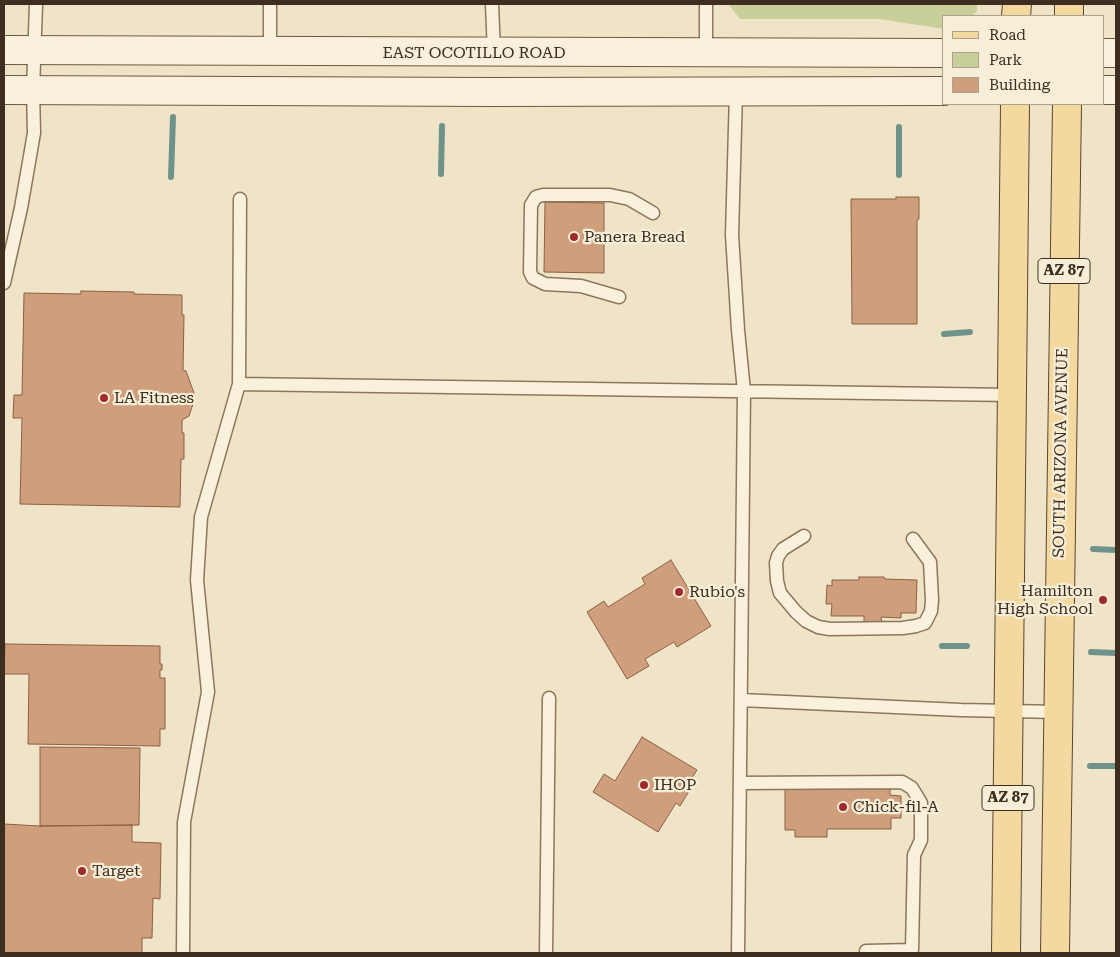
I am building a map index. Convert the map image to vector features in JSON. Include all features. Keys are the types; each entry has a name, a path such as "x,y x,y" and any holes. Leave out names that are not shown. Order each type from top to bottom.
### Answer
{"main road":[{"name":"EAST OCOTILLO ROAD","path":"4,50 942,53"},
{"path":"494,53 494,92"},
{"path":"4,90 942,91"},
{"name":"AZ 87","path":"1006,953 1015,105"},
{"name":"SOUTH ARIZONA AVENUE","path":"1055,953 1067,105"}],"lane":[{"path":"4,283 21,208 34,133 33,90 36,4"},
{"path":"270,4 270,51"},
{"path":"492,4 494,53"},
{"path":"706,4 706,53"},
{"path":"736,92 732,235 744,391 738,953"},
{"path":"619,297 581,286 545,284 533,278 530,272 531,204 536,196 543,194 610,195 629,198 653,213"},
{"path":"183,953 184,822 208,692 197,580 201,517 239,384 240,199"},
{"path":"239,384 1012,395"},
{"path":"804,536 783,549 778,556 776,563 777,582 780,593 806,621 818,627 830,629 903,628 925,623 931,610 932,600 930,562 913,539"},
{"path":"546,953 550,698"},
{"path":"741,700 1009,712 1058,712"},
{"path":"740,783 902,782 912,788 920,803 921,840 914,855 912,950 866,951"}],"green space":[{"path":"728,4 977,4 977,11 973,15 942,15 942,29 879,19 740,19"}],"building":[{"path":"896,197 919,197 919,219 917,220 917,324 852,324 851,199 896,199"},
{"name":"Panera Bread","path":"545,202 604,203 604,273 544,272"},
{"name":"LA Fitness","path":"81,291 182,295 182,315 184,315 183,370 186,371 194,393 194,401 189,416 182,420 184,459 181,459 180,507 20,504 22,418 13,418 14,395 22,395 24,293 81,294"},
{"path":"671,560 711,626 677,647 674,642 645,659 649,666 627,679 587,612 604,601 608,607 645,584 642,578"},
{"path":"859,577 917,580 916,613 901,613 901,618 881,617 882,622 864,622 864,616 831,616 832,604 826,604 827,585 832,586 832,580 859,580"},
{"path":"5,644 160,646 162,670 160,670 160,678 165,678 165,729 160,729 160,746 28,744 29,674 4,674"},
{"name":"IHOP","path":"642,737 697,770 688,784 692,786 680,806 676,803 658,832 593,792 604,774 615,781"},
{"path":"40,747 140,748 139,825 40,826"},
{"name":"Chick-fil-A","path":"785,788 890,788 890,795 901,796 901,818 891,818 891,829 827,829 827,837 795,837 795,830 785,830"},
{"name":"Target","path":"4,824 40,826 132,825 132,842 161,843 160,899 153,898 152,938 142,938 142,953 4,953"}],"waterway":[{"path":"171,177 173,117"},
{"path":"441,174 442,126"},
{"path":"899,127 899,175"},
{"path":"944,334 970,332"},
{"path":"1093,549 1116,550"},
{"path":"942,646 967,646"},
{"path":"1091,652 1116,653"},
{"path":"1090,766 1116,766"}],"place":[{"name":"Panera Bread","path":"574,237"},
{"name":"LA Fitness","path":"104,398"},
{"name":"Rubio's","path":"679,592"},
{"name":"Hamilton High School","path":"1103,600"},
{"name":"IHOP","path":"644,785"},
{"name":"Chick-fil-A","path":"843,807"},
{"name":"Target","path":"82,871"}]}
